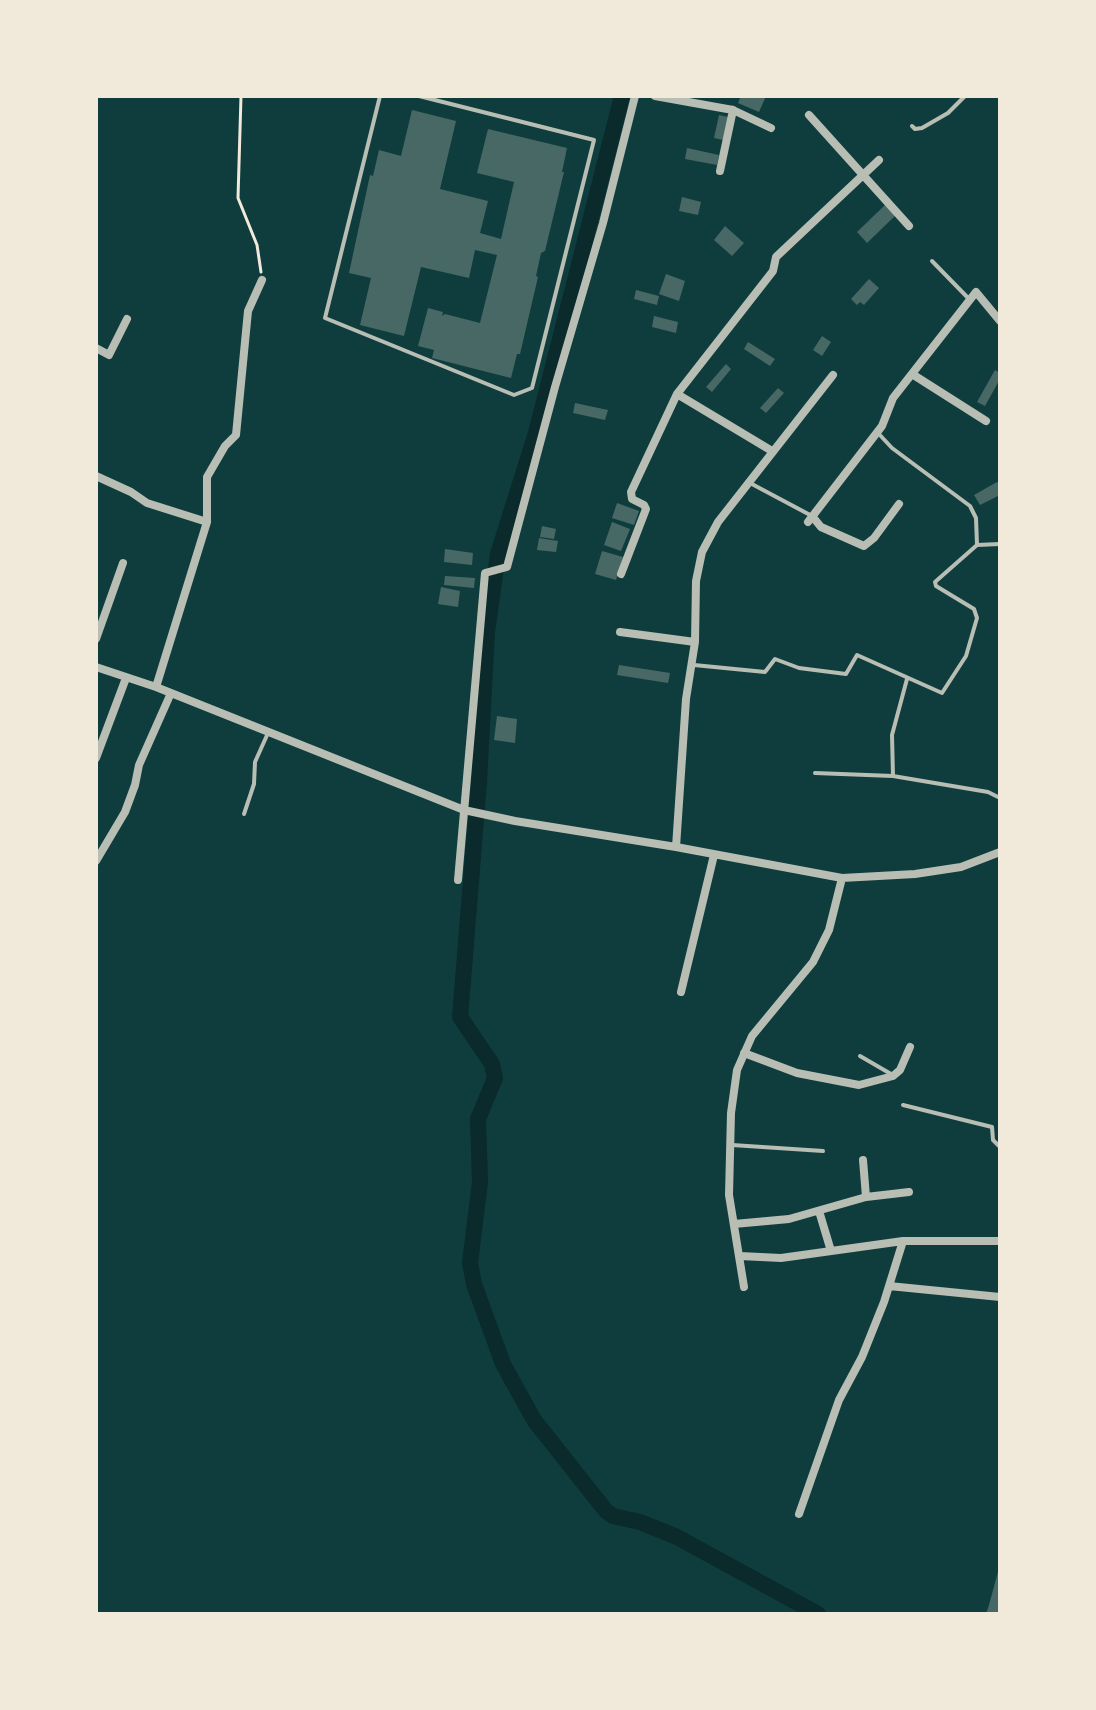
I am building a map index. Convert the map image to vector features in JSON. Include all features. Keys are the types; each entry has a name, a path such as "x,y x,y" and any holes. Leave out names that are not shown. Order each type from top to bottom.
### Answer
{"street":[{"path":"458,880 485,573 507,567 603,223 635,96"},
{"path":"655,96 733,110 771,128"},
{"path":"720,171 733,110"},
{"path":"809,115 909,226"},
{"path":"621,574 646,509 632,499 633,488 677,394 773,271 776,257 879,160"},
{"path":"156,687 207,522 207,477 225,446 236,435 248,311 262,280"},
{"path":"899,504 874,538 864,546 810,519 877,432 893,398 976,292 1000,321"},
{"path":"96,348 109,355 127,319"},
{"path":"912,374 986,421"},
{"path":"676,847 686,699 695,642 696,581 702,552 718,522 833,375"},
{"path":"677,394 772,451"},
{"path":"96,476 147,503 207,522"},
{"path":"96,639 123,563"},
{"path":"620,632 695,642"},
{"path":"96,667 156,687 464,810 491,816 842,878 915,874 961,867 1000,852"},
{"path":"96,758 126,678"},
{"path":"96,861 125,812 139,765 171,693"},
{"path":"681,992 714,855"},
{"path":"744,1287 729,1195 737,1070 752,1036 813,962 829,930 842,878"},
{"path":"744,1053 797,1073 859,1085 893,1076 900,1070 910,1047"},
{"path":"863,1160 866,1197"},
{"path":"734,1224 789,1219 866,1197 909,1192"},
{"path":"819,1211 831,1251"},
{"path":"740,1256 781,1258 903,1241 1000,1241"},
{"path":"799,1514 839,1400 862,1357 903,1241"},
{"path":"889,1286 1000,1297"}],"lane":[{"path":"380,96 325,318 514,395 532,388 594,140 419,96"},
{"path":"912,126 922,128 948,113 965,96"},
{"path":"932,261 970,300"},
{"path":"877,432 892,448 970,506 976,518 977,545"},
{"path":"748,482 810,519"},
{"path":"691,665 765,672 775,659 799,668 846,674 857,655 942,693 966,656 977,618 974,609 936,586 935,582 977,545 1000,544"},
{"path":"893,776 892,735 907,679"},
{"path":"244,814 254,784 255,762 268,733"},
{"path":"815,773 893,776 988,792 1000,798"},
{"path":"860,1056 893,1076"},
{"path":"903,1105 992,1127 993,1140 1000,1147"},
{"path":"730,1145 823,1151"}],"path":[{"path":"241,96 238,198 257,245 262,280"}],"building":[{"path":"741,96 766,96 759,112 738,103"},
{"path":"412,110 456,121 440,189 488,201 480,233 501,239 514,182 477,173 488,129 567,148 564,172 545,251 541,253 520,354 517,354 511,378 432,358 434,350 418,346 428,308 443,312 442,316 445,314 480,323 497,255 475,250 469,278 421,267 404,336 360,325 371,278 349,273 370,175 373,176 379,150 401,156"},
{"path":"719,115 728,117 723,140 714,138"},
{"path":"687,148 719,155 717,165 685,159"},
{"path":"682,197 701,202 698,215 679,211"},
{"path":"886,204 896,215 867,243 857,232"},
{"path":"725,226 744,243 732,256 714,240"},
{"path":"666,274 685,281 679,301 659,294"},
{"path":"869,279 879,288 864,305 860,302 857,305 851,299"},
{"path":"636,290 659,296 657,305 634,299"},
{"path":"654,316 678,322 676,333 652,327"},
{"path":"822,336 831,342 822,356 813,350"},
{"path":"748,342 775,359 770,366 744,349"},
{"path":"726,364 731,369 712,392 706,387"},
{"path":"995,370 1000,373 1000,379 985,406 977,402"},
{"path":"778,388 784,393 766,413 760,408"},
{"path":"575,403 608,410 605,420 573,413"},
{"path":"997,482 1000,484 1000,495 980,505 974,495"},
{"path":"617,503 639,511 634,525 612,518"},
{"path":"612,522 630,529 621,551 604,545"},
{"path":"542,526 556,529 554,539 540,537"},
{"path":"539,538 558,541 556,552 537,550"},
{"path":"445,549 473,553 472,565 444,562"},
{"path":"602,551 623,557 616,580 595,574"},
{"path":"445,576 475,578 474,588 444,585"},
{"path":"441,587 460,591 458,607 438,604"},
{"path":"619,665 670,673 668,683 617,675"},
{"path":"497,716 517,719 515,743 494,740"},
{"path":"999,1568 1000,1614 986,1614 989,1605"}],"waterway":[{"path":"622,96 536,433 498,554 487,632 479,782 460,1017 492,1064 495,1078 478,1119 480,1182 470,1263 474,1284 503,1364 534,1420 606,1511 677,1537 818,1614"}]}
